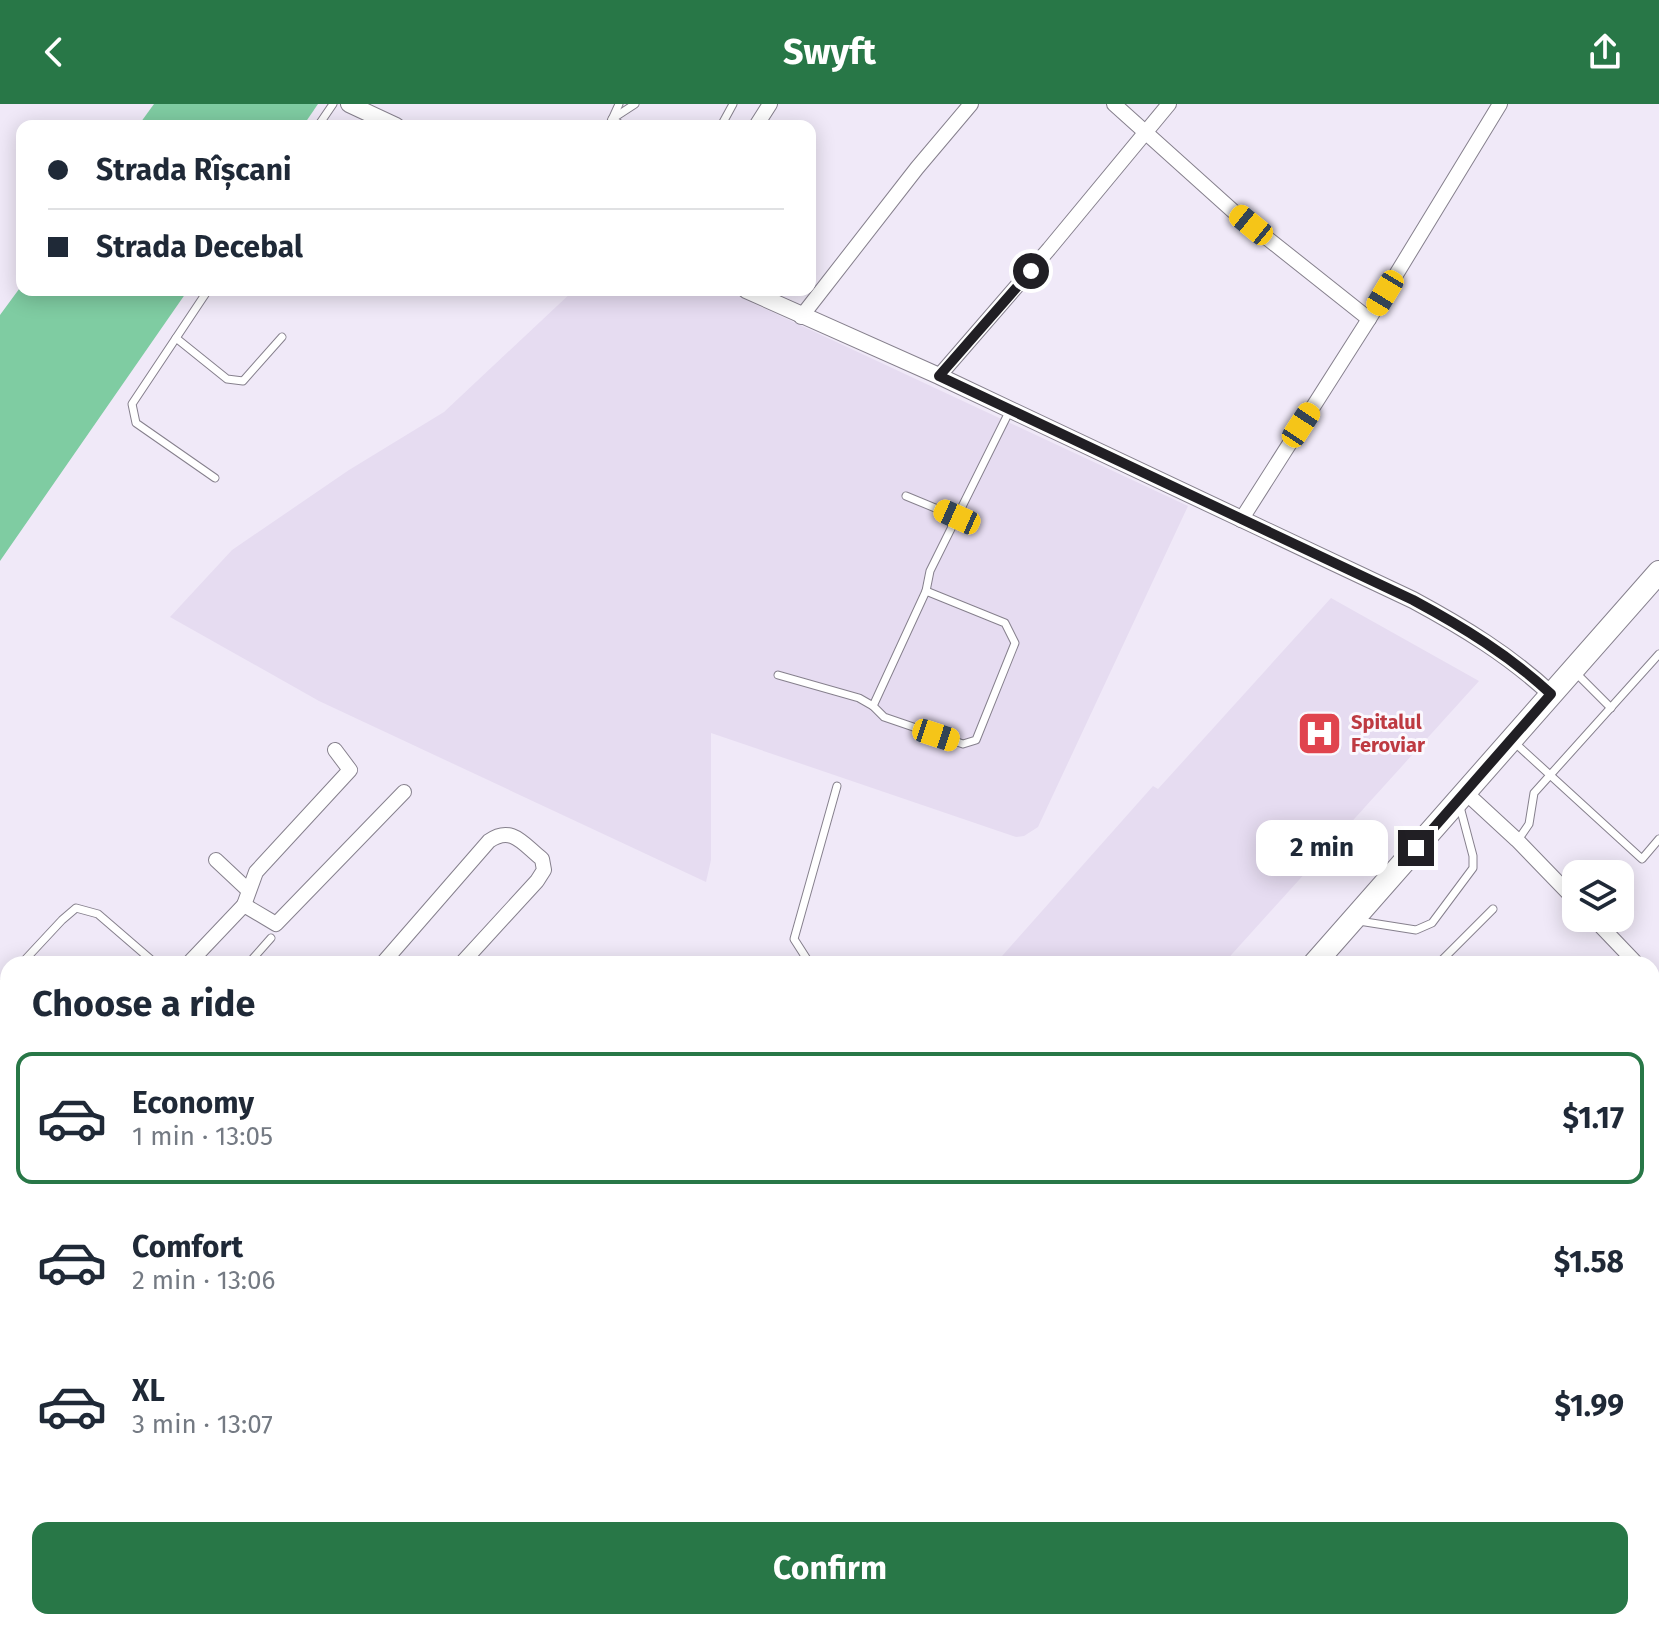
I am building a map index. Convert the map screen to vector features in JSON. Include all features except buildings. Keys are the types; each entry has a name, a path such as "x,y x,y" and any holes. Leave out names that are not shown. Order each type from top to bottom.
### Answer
{"main road":[{"path":"1321,956 1659,572"}],"street":[{"path":"349,104 383,120"},
{"path":"801,317 971,104"},
{"path":"1114,104 1233,211 1369,319"},
{"path":"939,376 1169,104"},
{"path":"1241,520 1369,319 1500,104"},
{"path":"758,296 939,376 1461,625 1551,694"},
{"path":"195,956 246,898 256,872 350,770 335,750"},
{"path":"216,860 246,898 276,924 404,792"},
{"path":"1461,796 1517,840 1562,887"},
{"path":"389,956 489,841 499,834 512,834 542,859 544,870 468,956"},
{"path":"1606,932 1629,956"}],"lane":[{"path":"613,120 635,104"},
{"path":"204,296 132,404 136,423 215,478"},
{"path":"176,338 227,379 243,381 282,337"},
{"path":"873,706 926,591 930,571 1010,410"},
{"path":"906,496 957,517"},
{"path":"778,675 859,698 884,717 963,744 976,740 1015,643 1005,623 926,591"},
{"path":"1517,840 1529,824 1534,793 1659,654"},
{"path":"1573,669 1611,708"},
{"path":"1511,739 1642,859 1659,839"},
{"path":"805,956 794,939 837,786"},
{"path":"1353,920 1416,930 1432,923 1473,868 1461,796"},
{"path":"28,956 76,908 98,914 147,956"},
{"path":"1446,956 1493,909"},
{"path":"255,956 271,938"}],"shaded area":[{"path":"568,296 738,296 1188,506 1038,827 1024,836 1016,837 711,733 711,860 706,882 319,701 170,617 232,550 349,470 444,412"},
{"name":"Spitalul Feroviar","path":"1331,598 1479,681 1230,956 1002,956 1153,786 1158,789"}],"green space":[{"path":"154,104 318,104 307,120 142,120"},
{"path":"16,293 16,296 184,296 0,561 0,315"}],"place":[{"name":"Spitalul Feroviar","path":"1320,733"}],"route":[{"path":"1031,271 939,376 1413,600 1461,625 1494,647 1551,694 1416,848"}]}
